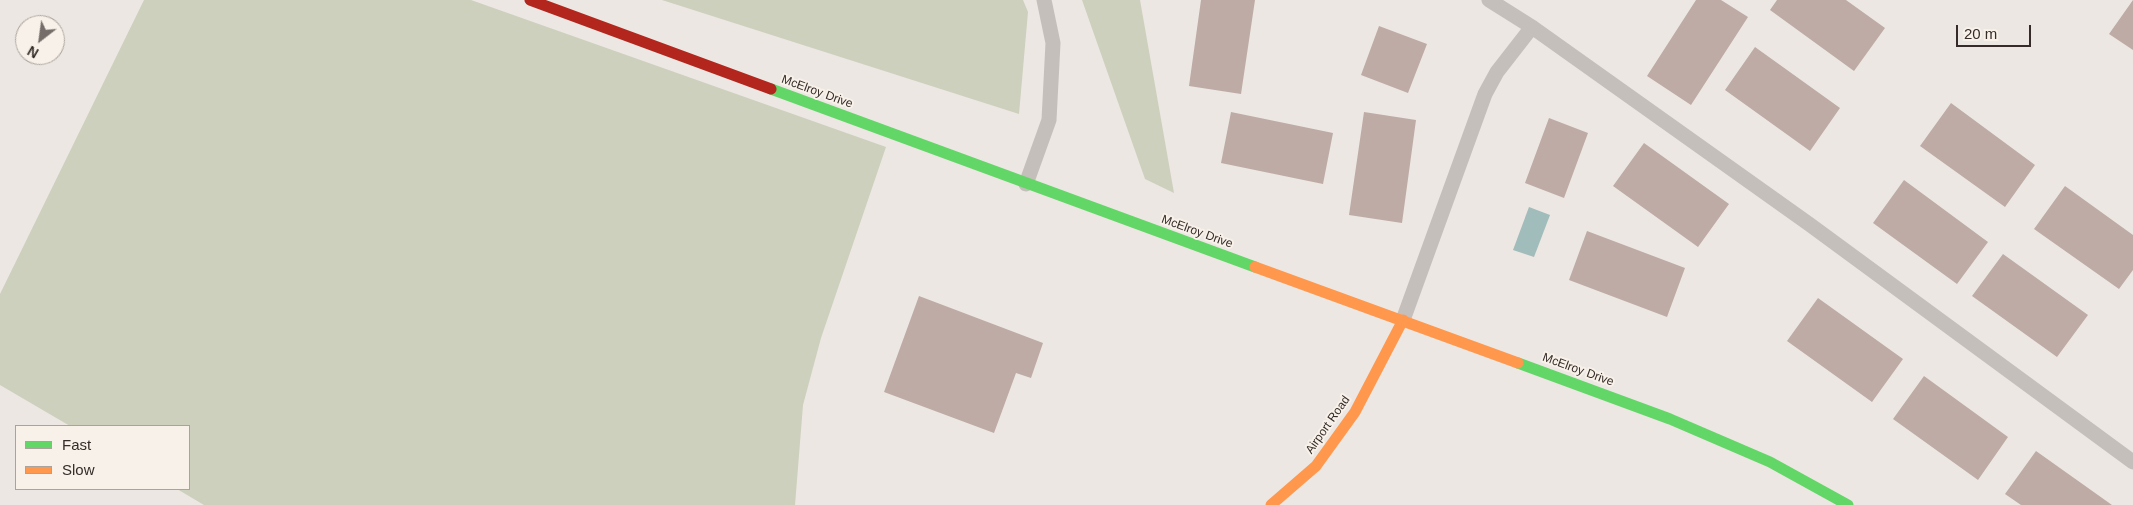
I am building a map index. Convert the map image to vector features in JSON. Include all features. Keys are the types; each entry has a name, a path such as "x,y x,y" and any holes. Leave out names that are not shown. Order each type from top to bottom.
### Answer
{"street":[{"name":"McElroy Drive","path":"530,0 1026,184 1670,419 1770,462 1848,505"},
{"name":"Airport Road","path":"1270,505 1316,466 1355,412 1403,320"}],"lane":[{"path":"1026,184 1049,120 1053,43 1044,0"},
{"path":"1489,0 1532,27 1809,224 2133,462"},
{"path":"1403,320 1485,94 1497,72 1532,27"}],"green space":[{"path":"144,0 471,0 886,147 821,338 803,405 795,505 204,505 179,490 190,490 190,425 68,425 0,385 0,294"},
{"path":"662,0 1023,0 1028,12 1019,114"},
{"path":"1082,0 1140,0 1174,193 1145,179"}],"water":[{"path":"1529,207 1550,215 1534,257 1513,250"}],"building":[{"path":"1201,0 1255,0 1241,94 1189,86"},
{"path":"1696,0 1721,0 1748,17 1691,105 1647,76"},
{"path":"1777,0 1846,0 1885,28 1854,71 1770,10"},
{"path":"2133,0 2133,50 2109,34"},
{"path":"1379,26 1427,44 1408,93 1361,75"},
{"path":"1755,47 1840,108 1810,151 1725,90"},
{"path":"1951,103 2035,165 2005,207 1920,146"},
{"path":"1231,112 1333,133 1323,184 1221,163"},
{"path":"1364,112 1416,120 1402,223 1349,215"},
{"path":"1549,118 1588,133 1564,198 1525,183"},
{"path":"1644,143 1729,204 1698,247 1613,186"},
{"path":"1904,180 1988,242 1957,284 1873,223"},
{"path":"2065,186 2133,235 2133,270 2119,289 2034,229"},
{"path":"1587,231 1685,268 1667,317 1569,280"},
{"path":"2003,254 2088,315 2057,357 1972,296"},
{"path":"919,296 1043,343 1031,378 1016,373 994,433 884,392"},
{"path":"1818,298 1903,359 1872,402 1787,341"},
{"path":"1924,376 2008,437 1978,480 1893,419"},
{"path":"2036,451 2112,505 2021,505 2005,494"}],"traffic: fast":[{"path":"771,89 1255,267"},
{"path":"1518,363 1670,419 1770,462 1848,505"}],"traffic: slow":[{"path":"1255,267 1518,363"},
{"path":"1271,505 1316,466 1355,412 1403,320"}],"traffic: jam":[{"path":"530,0 771,89"}]}
